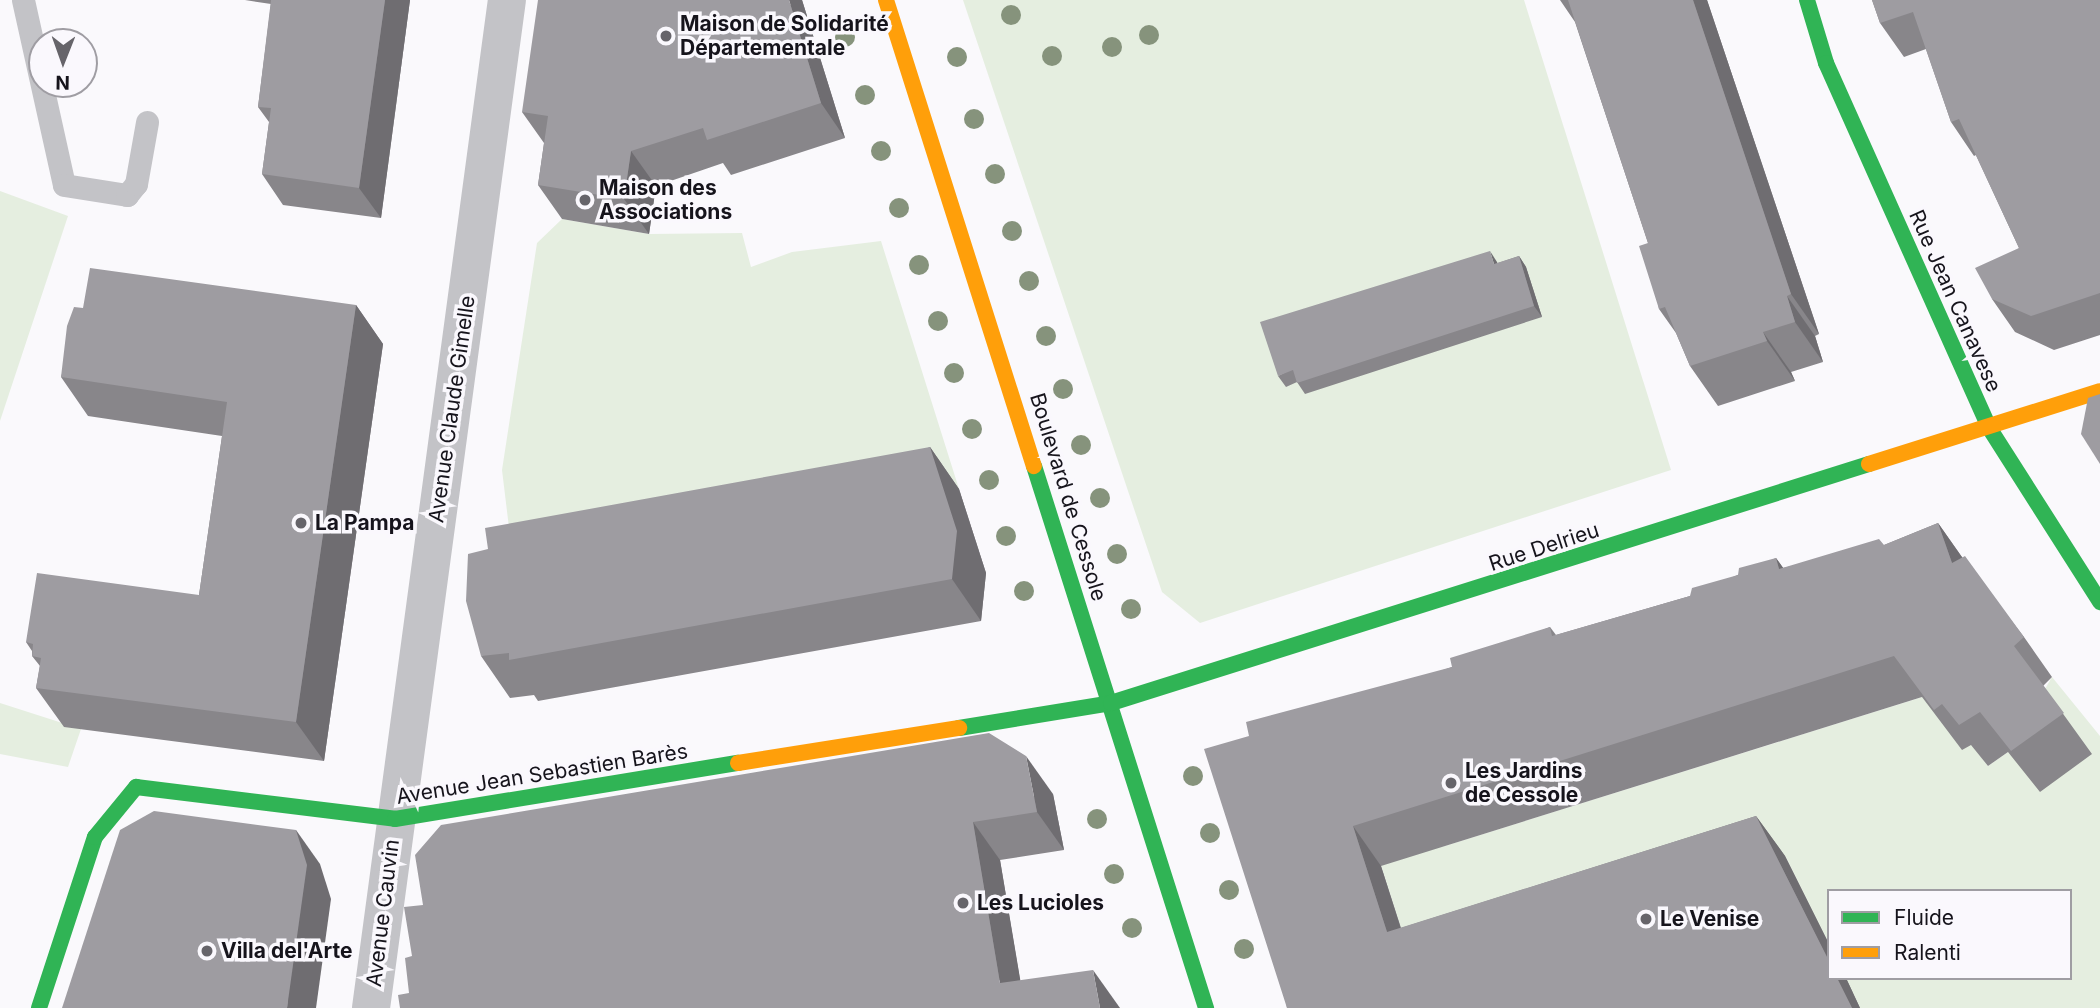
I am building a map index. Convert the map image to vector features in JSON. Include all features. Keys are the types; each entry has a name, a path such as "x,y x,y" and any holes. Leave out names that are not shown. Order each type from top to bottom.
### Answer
{"street":[{"name":"Avenue Claude Gimelle","path":"395,819 507,0"},
{"name":"Boulevard de Cessole","path":"886,0 1206,1008"},
{"name":"Rue Jean Canavese","path":"1807,0 1826,63 1988,426 2100,602"},
{"name":"Rue Delrieu","path":"1111,704 2100,391"},
{"name":"Avenue Jean Sebastien Barès","path":"38,1008 94,837 136,787 395,819 1111,704"},
{"name":"Avenue Cauvin","path":"371,1008 395,819"}],"lane":[{"path":"23,0 64,185 127,195 136,184 147,122"}],"shaded area":[{"path":"963,0 1524,0 1671,470 1200,623 1162,592"},
{"path":"0,191 68,216 0,421"},
{"path":"562,219 649,234 742,233 751,267 792,252 881,241 959,489 514,569 502,470 537,243"},
{"path":"2052,677 2100,736 2100,1008 1860,1008 1846,980 2072,980 2072,889 1827,889 1827,941 1785,856 1415,973 1378,856 1445,846 1932,694 1988,766 2008,752"},
{"path":"0,703 81,729 68,767 0,754"}],"building":[{"path":"271,0 385,0 359,188 262,174 271,108 258,107"},
{"path":"538,0 789,0 821,103 707,140 703,128 631,151 624,199 538,185 548,116 522,112"},
{"path":"1568,0 1693,0 1791,294 1787,296 1795,322 1763,332 1767,341 1690,366 1665,307 1659,309 1639,246 1648,243"},
{"path":"1872,0 2100,0 2100,293 2031,316 1992,299 1975,268 2019,248 1959,119 1951,122 1913,12 1880,23"},
{"path":"1490,251 1494,264 1519,256 1534,306 1297,383 1293,370 1278,376 1260,322"},
{"name":"La Pampa","path":"90,268 356,305 296,722 36,688 41,658 32,656 33,644 26,642 37,573 199,595 227,402 61,377 67,326 74,307 83,308"},
{"path":"2100,394 2100,464 2081,434 2088,398"},
{"path":"930,447 957,531 952,579 509,660 509,653 481,656 466,601 468,554 488,549 485,528"},
{"path":"1938,523 1952,563 1965,556 2024,637 2014,646 2064,713 2011,751 1980,712 1959,725 1942,704 1934,710 1894,656 1353,826 1387,932 1756,816 1827,957 1827,980 1838,980 1852,1008 1287,1008 1204,749 1249,736 1246,722 1452,667 1450,658 1550,627 1552,636 1690,596 1692,588 1738,575 1739,568 1776,558 1779,569 1879,539 1884,545"},
{"path":"989,733 1026,756 1037,812 973,822 1000,983 1093,970 1100,1008 400,1008 398,995 409,993 405,958 412,956 404,907 423,905 415,855 441,825"},
{"path":"154,811 296,830 307,865 287,1008 62,1008 120,830"}],"traffic: fast":[{"path":"1807,0 1826,63 1988,426 2100,602"},
{"path":"959,728 1111,703 1869,464"},
{"path":"1034,466 1206,1008"},
{"path":"39,1008 95,837 136,787 395,819 738,763"}],"traffic: slow":[{"path":"886,0 1034,466"},
{"path":"1869,464 2100,391"},
{"path":"738,763 959,728"}],"place":[{"name":"Maison de Solidarité Départementale","path":"666,36"},
{"name":"Maison des Associations","path":"585,200"},
{"name":"La Pampa","path":"301,523"},
{"name":"Les Jardins de Cessole","path":"1451,783"},
{"name":"Les Lucioles","path":"963,903"},
{"name":"Le Venise","path":"1646,919"},
{"name":"Villa del'Arte","path":"207,951"}]}
